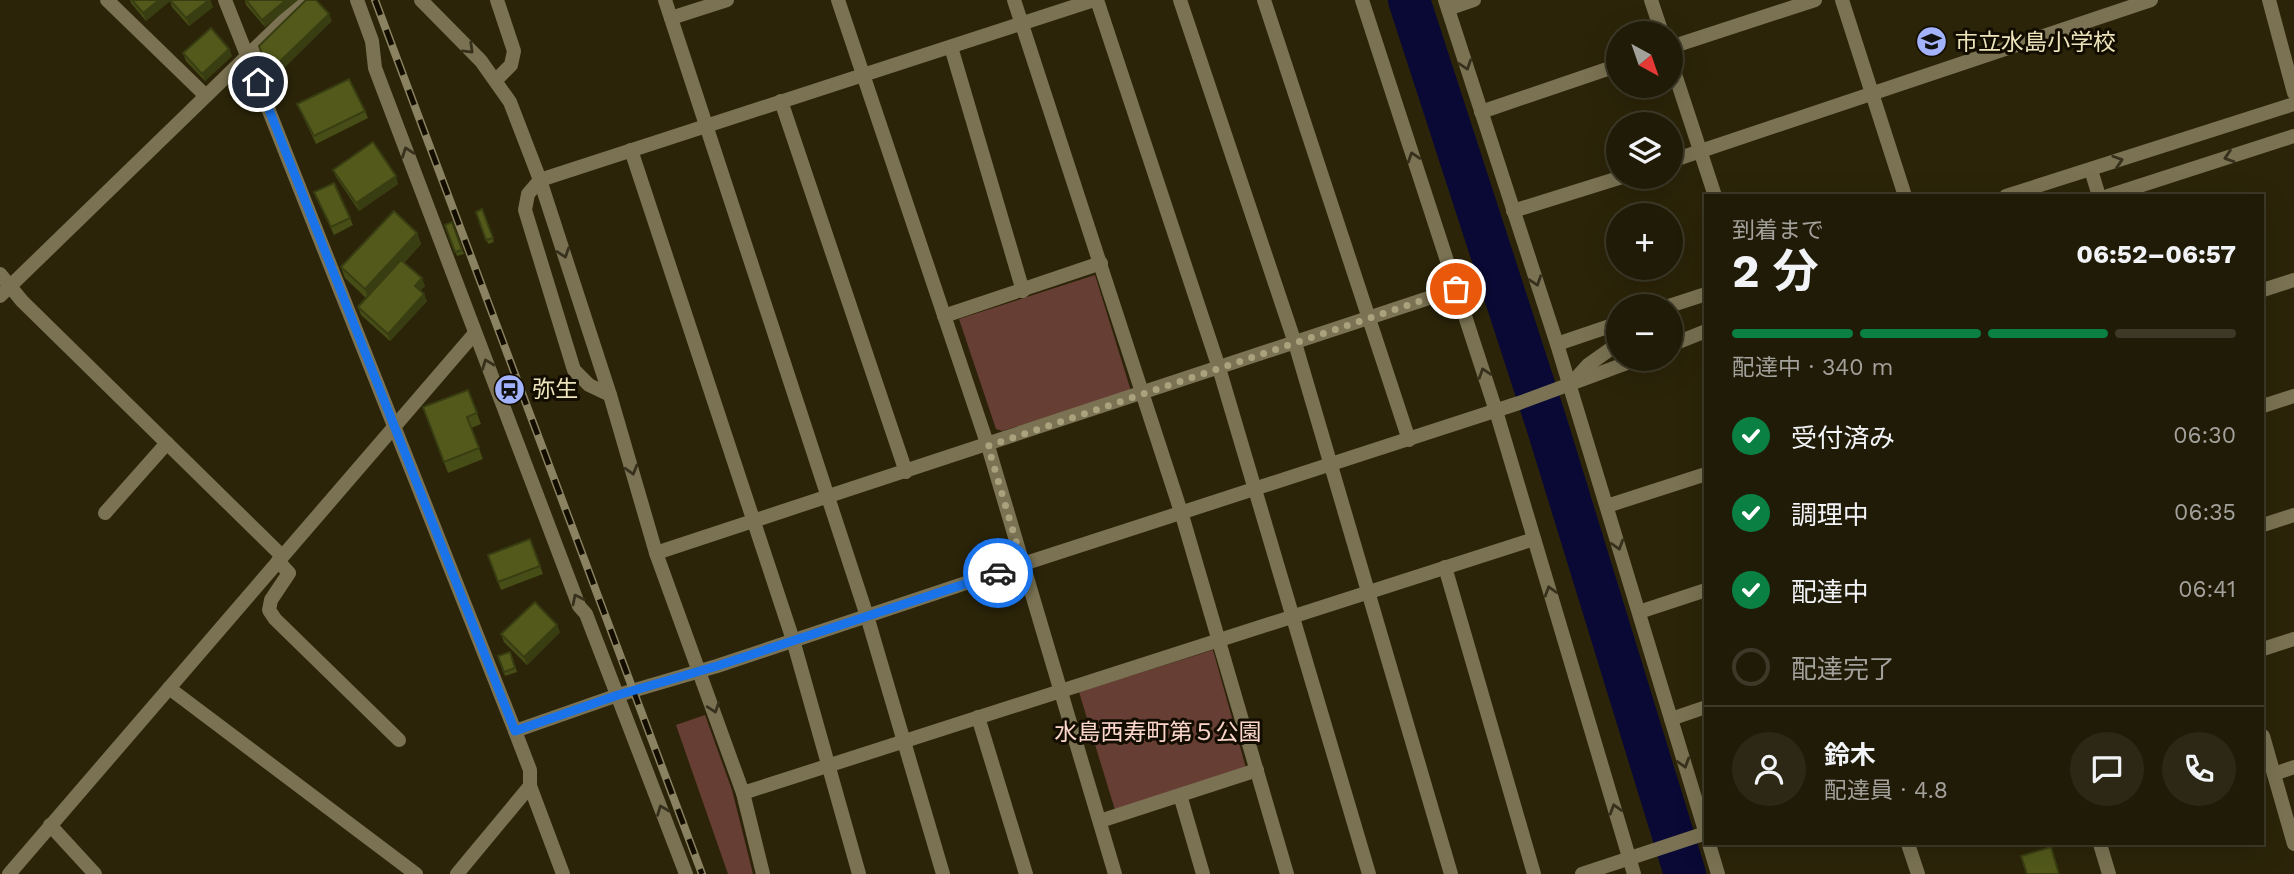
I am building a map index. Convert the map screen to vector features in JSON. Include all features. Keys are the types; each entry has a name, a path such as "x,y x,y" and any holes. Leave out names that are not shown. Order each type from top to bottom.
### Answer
{"street":[{"path":"107,0 205,96"},
{"path":"225,0 515,731 530,770 530,786 563,874"},
{"path":"0,296 306,0"},
{"path":"356,0 372,41 376,68 475,333 579,606 586,614 686,874"},
{"path":"421,0 496,80 510,102 540,180 610,395 656,553 743,793 763,874"},
{"path":"496,80 511,65 514,51 497,0"},
{"path":"665,0 867,616 943,874"},
{"path":"671,18 727,0"},
{"path":"838,0 988,446 1115,874"},
{"path":"1014,0 1182,515 1287,874"},
{"path":"610,395 589,385 574,370 524,210 528,194 540,180 1096,0 1219,368 1369,874"},
{"path":"1180,0 1295,343 1451,874"},
{"path":"1264,0 1409,440"},
{"path":"1362,0 1496,411 1534,540 1636,856 1634,874"},
{"path":"1474,0 1446,5 1557,344 1704,826"},
{"path":"1651,0 1658,21"},
{"path":"1684,43 1815,0"},
{"path":"1842,0 1904,194"},
{"path":"1683,157 2151,0"},
{"path":"2269,0 2294,93"},
{"path":"951,47 1023,291"},
{"path":"1481,111 1606,69"},
{"path":"1683,98 1714,194"},
{"path":"781,101 906,472"},
{"path":"2013,194 2294,104"},
{"path":"2114,194 2294,135"},
{"path":"631,150 793,640 859,874"},
{"path":"2091,170 2098,194"},
{"path":"1513,211 1606,182"},
{"path":"944,316 1101,263"},
{"path":"0,274 12,285 22,301 167,443 280,559 289,573 271,600 269,610 275,619 399,740"},
{"path":"2264,289 2294,280"},
{"path":"656,553 988,446 1456,289"},
{"path":"1683,303 1704,295"},
{"path":"1557,344 1606,327"},
{"path":"1683,340 1704,332"},
{"path":"9,874 475,333"},
{"path":"1569,386 1588,365 1606,352"},
{"path":"515,731 618,695 700,672 1331,466 1550,393 1607,371"},
{"path":"2264,406 2294,396"},
{"path":"106,513 167,443"},
{"path":"1607,506 1704,475"},
{"path":"2264,525 2294,515"},
{"path":"743,793 1534,540"},
{"path":"1445,567 1534,874"},
{"path":"1639,612 1704,591"},
{"path":"2264,649 2294,639"},
{"path":"169,688 416,874"},
{"path":"1671,719 1704,708"},
{"path":"978,718 1026,874"},
{"path":"2264,739 2294,844"},
{"path":"2274,774 2294,767"},
{"path":"1100,821 1257,770"},
{"path":"457,874 530,786"},
{"path":"1180,795 1203,874"},
{"path":"50,825 95,874"},
{"path":"1582,874 1704,834"},
{"path":"1709,845 1718,874"},
{"path":"1908,845 1918,874"},
{"path":"2100,845 2109,874"}],"green space":[{"path":"1095,275 1131,391 1002,431 996,429 959,319"},
{"name":"水島西寿町第５公園","path":"1213,650 1246,768 1115,810 1079,692"},
{"path":"705,715 732,790 753,874 728,874 676,725"}],"building":[{"path":"132,0 159,0 143,13"},
{"path":"170,0 209,0 186,18"},
{"path":"246,0 286,0 262,20"},
{"path":"306,0 316,0 329,14 269,72 259,46"},
{"path":"211,28 229,49 202,74 183,53"},
{"path":"349,79 365,111 314,136 297,104"},
{"path":"373,142 396,176 356,203 333,170"},
{"path":"334,183 350,218 331,227 314,192"},
{"path":"482,209 493,238 486,240 476,212"},
{"path":"394,211 417,233 365,289 341,267"},
{"path":"452,222 462,250 455,252 445,225"},
{"path":"401,260 422,278 415,286 424,294 388,334 358,307"},
{"path":"468,390 477,413 467,417 479,448 444,462 423,407"},
{"path":"530,539 540,566 498,582 488,555"},
{"path":"535,602 557,625 524,657 501,634"},
{"path":"510,652 515,668 504,672 498,656"},
{"path":"2051,847 2059,874 2027,874 2021,856"}],"waterway":[{"path":"1395,0 1531,416 1669,874"},
{"path":"1409,0 1546,422 1685,874"}],"railway":[{"path":"375,0 702,874"}],"way so far":[{"path":"998,573 1023,565 988,446 1456,289"}],"place":[{"name":"市立水島小学校","path":"1932,42"},
{"name":"弥生","path":"509,389"}],"route":[{"path":"258,82 515,731 618,695 700,672 998,573"}]}
